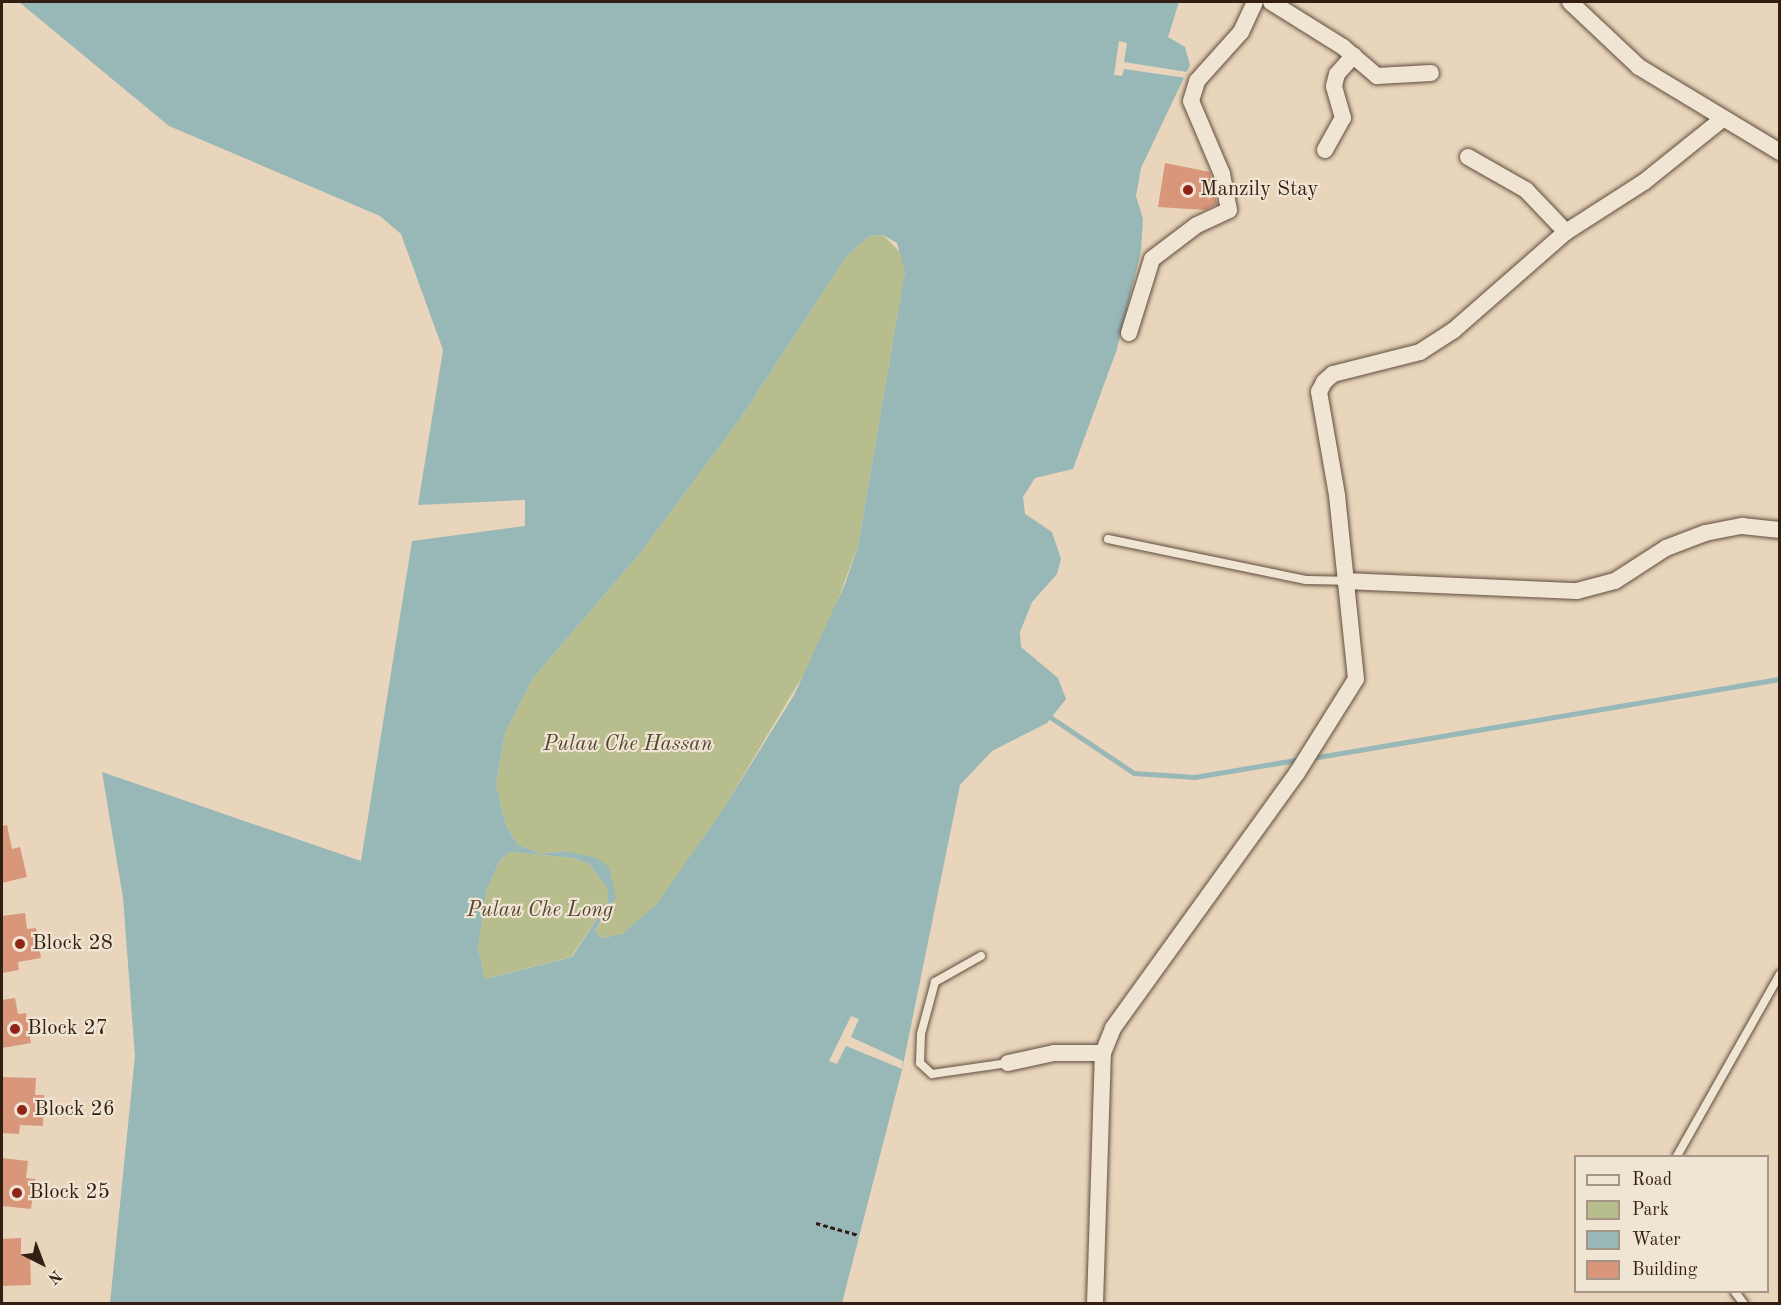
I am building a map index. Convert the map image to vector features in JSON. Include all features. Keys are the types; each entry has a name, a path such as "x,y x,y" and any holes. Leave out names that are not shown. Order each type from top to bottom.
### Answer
{"street":[{"path":"1129,333 1152,259 1197,225 1229,210 1222,174 1191,101 1197,81 1241,32 1255,2"},
{"path":"1271,2 1354,55 1384,78 1431,73"},
{"path":"1579,5 1639,67 1721,120 1779,153"},
{"path":"1324,150 1343,118 1334,86 1337,74 1354,55"},
{"path":"1095,1304 1103,1053 1113,1028 1349,697 1357,664 1319,392 1324,382 1333,374 1420,352 1454,330 1566,232 1644,182 1721,120"},
{"path":"1468,157 1526,190 1566,232"},
{"path":"1345,581 1577,591 1615,581 1666,548 1705,533 1742,526 1779,530"},
{"path":"1008,1063 1054,1053 1103,1053"}],"lane":[{"path":"1108,539 1306,580 1345,581"},
{"path":"981,956 935,982 921,1034 920,1063 932,1074 1008,1063"},
{"path":"1678,1155 1779,974"}],"path":[{"path":"816,1223 858,1235"}],"green space":[{"name":"Pulau Che Hassan","path":"883,235 905,257 905,271 858,546 820,647 725,806 657,905 622,934 602,938 595,931 613,905 609,867 566,851 540,854 517,844 506,825 496,785 505,733 533,678 641,552 742,416 846,257 869,236"},
{"name":"Pulau Che Long","path":"510,852 574,858 589,864 608,889 608,902 571,957 485,979 478,948 487,889 500,860"}],"water":[{"path":"19,2 1179,2 1168,37 1185,47 1190,65 1141,168 1136,196 1143,219 1141,251 1117,349 1073,469 1035,478 1023,497 1025,514 1052,532 1061,559 1057,574 1032,602 1020,632 1021,647 1058,678 1066,699 1047,723 992,751 960,785 902,1070 842,1303 110,1303 135,1056 123,898 102,772 361,861 412,541 525,526 525,500 418,505 443,350 401,234 380,216 169,126","holes":["883,235 897,243 905,271 858,546 845,584 794,695 725,806 657,904 622,934 602,938 595,931 616,897 609,867 597,858 566,851 540,854 517,844 506,825 496,785 505,733 533,678 641,552 742,416 846,257 869,236","510,852 574,858 589,864 608,889 608,902 572,957 485,979 478,948 487,889 500,860"]}],"pier":[{"path":"1119,41 1127,43 1124,62 1187,72 1186,78 1124,69 1122,76 1114,75"},
{"path":"851,1016 859,1019 851,1037 903,1061 902,1069 846,1046 837,1064 829,1061"}],"building":[{"name":"Manzily Stay","path":"1165,163 1210,172 1217,204 1205,210 1158,207"},
{"path":"7,825 12,849 20,847 27,877 2,883 2,826"},
{"name":"Block 28","path":"25,913 27,929 36,928 41,958 18,962 19,970 2,973 2,916"},
{"name":"Block 27","path":"15,998 18,1014 26,1013 31,1043 2,1048 2,1000"},
{"name":"Block 26","path":"2,1077 36,1078 35,1095 44,1095 43,1126 20,1125 19,1134 2,1133"},
{"name":"Block 25","path":"2,1158 28,1161 26,1178 35,1179 31,1209 2,1206"},
{"path":"21,1238 21,1255 30,1255 31,1285 2,1286 2,1239"}],"waterway":[{"path":"1312,758 1780,679"},
{"path":"1046,714 1134,773 1195,777 1301,759"}],"place":[{"name":"Manzily Stay","path":"1188,190"},
{"name":"Block 28","path":"20,944"},
{"name":"Block 27","path":"15,1029"},
{"name":"Block 26","path":"22,1110"},
{"name":"Block 25","path":"17,1193"}]}
